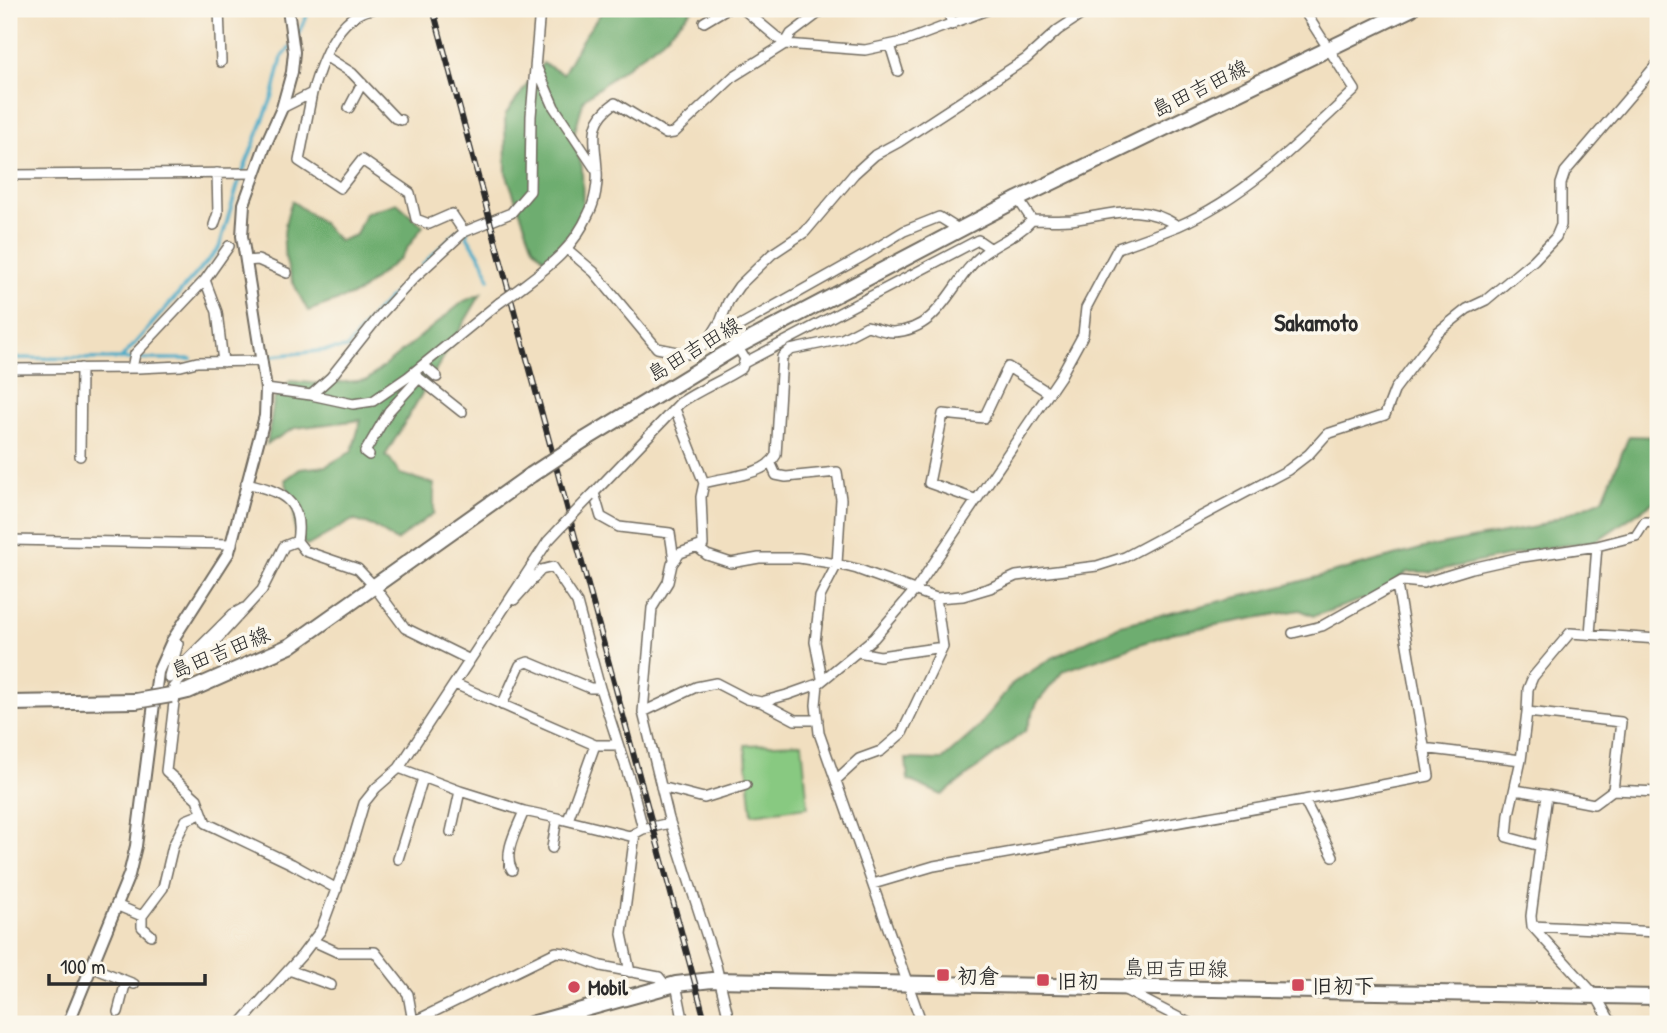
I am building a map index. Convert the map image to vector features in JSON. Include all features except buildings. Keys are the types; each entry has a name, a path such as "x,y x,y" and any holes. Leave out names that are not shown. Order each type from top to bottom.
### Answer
{"main road":[{"name":"島田吉田線","path":"9,703 136,701 170,695 188,691 290,646 531,475 738,346 1018,199 1411,9"},
{"name":"島田吉田線","path":"530,1024 671,985 718,980 1658,997"}],"street":[{"path":"219,9 220,62"},
{"path":"68,1024 130,875 158,672 172,641 232,544 265,416 266,389 242,236 244,204 252,173 282,108 292,72 294,51 288,9"},
{"path":"373,9 363,10 351,17 325,56 312,93 299,160 340,188 362,160 410,193 416,219 429,224 452,215 465,230"},
{"path":"311,395 331,377 381,314 414,278 465,230 511,213 530,191 531,116 540,9"},
{"path":"704,22 726,9"},
{"path":"743,9 785,44 865,50 952,25 990,9"},
{"path":"369,455 365,452 389,411 423,365 568,250 590,212 597,172 593,140 601,116 615,103 666,134 674,133 734,76 785,44 791,34 824,9"},
{"path":"948,9 952,25"},
{"path":"568,250 594,272 657,348 687,355 707,343 721,320 727,302 739,286 772,254 805,232 854,174 875,155 1026,59 1058,30 1090,9"},
{"path":"761,702 820,681 874,638 916,589 1049,393 1083,335 1086,308 1118,248 1178,226 1240,191 1291,152 1355,90 1303,9"},
{"path":"890,45 898,71"},
{"path":"325,56 352,73 395,118 401,120"},
{"path":"697,547 707,555 731,564 759,558 799,558 837,564 936,598 963,596 1016,576 1097,566 1125,557 1288,470 1309,454 1327,434 1385,415 1395,389 1438,332 1467,309 1486,300 1534,260 1556,237 1561,225 1561,184 1565,172 1658,63"},
{"path":"536,64 554,107 597,172"},
{"path":"349,108 362,83"},
{"path":"282,108 312,93"},
{"path":"214,225 218,213 217,173"},
{"path":"9,175 252,173"},
{"path":"1018,199 1032,220"},
{"path":"1032,220 1070,220 1124,211 1162,216 1178,226"},
{"path":"728,332 904,231 939,217 960,230"},
{"path":"704,483 750,473 771,464 776,455 782,357 790,351 842,339 867,326 892,332 917,326 939,311 982,254 1023,231 1032,220"},
{"path":"744,363 978,240 991,249"},
{"path":"132,368 135,354 205,280 229,246"},
{"path":"246,261 258,260 287,273"},
{"path":"205,280 217,312 222,358"},
{"path":"240,1024 321,930 364,803 376,788 399,768 548,541 675,409 698,391 724,380 742,368 745,359 721,320"},
{"path":"9,369 132,368 222,358 261,357"},
{"path":"423,365 437,377"},
{"path":"977,500 929,483 943,414 984,418 1008,367 1049,393"},
{"path":"80,456 81,368"},
{"path":"266,389 353,404 373,401 416,376"},
{"path":"416,376 462,412"},
{"path":"675,409 704,483 703,545 680,552 674,561 668,582 652,608 643,712 670,823 716,965 730,1024"},
{"path":"771,464 776,475 786,477 837,472 841,499 837,564 820,597 815,642 820,681 816,705 820,733 922,1024"},
{"path":"246,484 272,489 294,507 300,523 297,541 305,551 358,569 405,628 470,660"},
{"path":"593,495 601,517 619,527 670,533 674,561"},
{"path":"1293,633 1322,626 1402,582 1423,583 1516,558 1597,546 1636,536 1646,522 1658,523"},
{"path":"9,540 232,544"},
{"path":"297,541 284,546 262,590 170,695 166,771 197,799 206,823 337,889"},
{"path":"1590,634 1597,546"},
{"path":"494,622 541,570 553,568 577,603 600,688 633,790 639,831 622,934 630,972"},
{"path":"873,884 934,866 1429,776 1397,584"},
{"path":"836,780 859,759 881,751 902,733 943,647 936,598"},
{"path":"172,641 178,643 169,678 233,614 249,605"},
{"path":"1540,846 1507,837 1521,760 1528,689 1533,677 1570,633 1658,639"},
{"path":"858,652 880,656 943,647"},
{"path":"502,705 520,665 528,662 590,688 600,688"},
{"path":"643,712 696,687 716,683 795,720 818,720"},
{"path":"455,684 595,746 618,745"},
{"path":"1527,712 1621,722 1613,790"},
{"path":"568,820 595,746"},
{"path":"1423,748 1521,760"},
{"path":"399,768 524,811 631,836 639,831 670,823"},
{"path":"398,859 423,778"},
{"path":"660,787 704,797 746,785"},
{"path":"1515,790 1594,804 1613,790 1658,792"},
{"path":"451,832 460,791"},
{"path":"1547,795 1531,916 1532,926 1595,996 1612,1024"},
{"path":"1304,800 1333,856"},
{"path":"512,870 508,863 510,847 524,811"},
{"path":"151,935 142,927 142,916 163,888 173,846 186,820 201,814"},
{"path":"552,848 557,818"},
{"path":"116,905 142,916"},
{"path":"1532,926 1658,932"},
{"path":"313,941 337,952 374,952 408,994 411,1023 556,952 601,966 659,977 671,985 684,1024"},
{"path":"91,967 130,982 118,1012"},
{"path":"289,970 331,985"},
{"path":"1120,987 1191,1024"}],"green space":[{"path":"604,9 693,9 662,40 584,99 573,138 582,167 583,216 547,261 533,247 506,173 505,115 543,63 563,74 583,38"},
{"path":"292,201 321,222 339,241 356,235 365,213 397,203 423,226 401,257 358,293 308,311 285,258 284,231"},
{"path":"481,294 385,456 400,474 434,484 434,513 396,541 373,526 353,520 307,546 295,533 294,507 285,480 300,469 326,466 352,451 361,420 295,428 267,444 274,400 290,381 323,384 367,380 464,301"},
{"path":"1629,436 1658,437 1658,499 1596,541 1546,548 1430,572 1407,572 1376,595 1314,616 1300,610 1172,633 1063,671 1037,703 1025,731 942,795 908,780 906,759 942,760 975,731 1013,683 1052,658 1120,625 1276,588 1424,548 1535,527 1603,499"},
{"path":"802,743 808,807 752,814 745,745"}],"waterway":[{"path":"296,39 310,9"},
{"path":"9,358 121,359 219,248 238,184 273,95 282,57 290,48"},
{"path":"423,264 460,229"},
{"path":"467,231 489,279"},
{"path":"262,357 347,348 398,289"},
{"path":"122,359 191,359"}],"railway":[{"path":"433,9 706,1024"}],"place":[{"name":"初倉","path":"943,975"},
{"name":"旧初","path":"1043,980"},
{"name":"旧初下","path":"1298,985"},
{"name":"Mobil","path":"574,987"}],"district":[{"name":"Sakamoto","path":"1316,322"}]}
